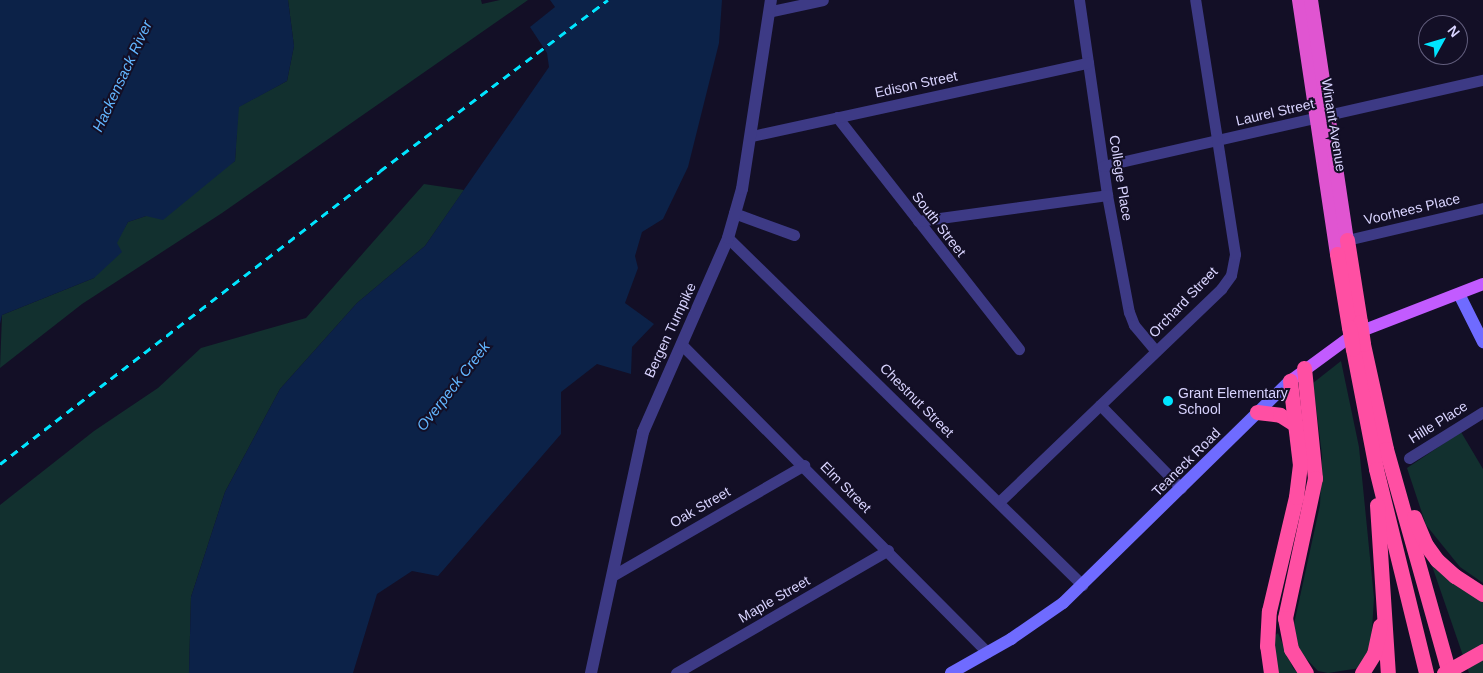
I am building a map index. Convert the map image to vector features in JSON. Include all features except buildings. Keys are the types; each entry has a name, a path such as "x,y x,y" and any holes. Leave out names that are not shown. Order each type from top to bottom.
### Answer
{"highway":[{"name":"Winant Avenue","path":"1299,0 1347,240"},
{"name":"Winant Avenue","path":"1311,0 1337,254"},
{"path":"1347,240 1354,324"},
{"path":"1337,254 1354,324 1376,469 1426,673"},
{"path":"1358,347 1449,673"},
{"path":"1304,368 1315,478 1285,618 1291,649 1306,673"},
{"path":"1271,673 1267,622 1298,487 1300,451 1290,381"},
{"path":"1257,412 1280,415 1296,425"},
{"path":"1376,469 1388,673"},
{"path":"1394,479 1433,556 1455,576 1483,594"},
{"path":"1362,673 1376,647 1382,590"},
{"path":"1444,673 1483,651"}],"main road":[{"name":"Teaneck Road","path":"952,673 1038,622 1082,585 1304,368 1354,334 1483,284"},
{"path":"1459,294 1483,342"}],"street":[{"path":"772,5 823,0"},
{"name":"College Place","path":"1079,0 1107,195 1129,312 1134,325 1156,351"},
{"name":"Orchard Street","path":"999,502 1226,284 1234,264 1195,0"},
{"name":"Bergen Turnpike","path":"591,673 643,432 728,238 742,190 772,5"},
{"name":"Edison Street","path":"752,136 1088,63"},
{"name":"Laurel Street","path":"1103,166 1483,80"},
{"name":"South Street","path":"837,117 1019,349"},
{"path":"918,221 1107,195"},
{"name":"Voorhees Place","path":"1347,240 1483,208"},
{"path":"734,213 794,235"},
{"name":"Chestnut Street","path":"728,238 1082,585"},
{"name":"Elm Street","path":"682,345 804,465 987,652"},
{"path":"1100,405 1181,488"},
{"name":"Hille Place","path":"1409,458 1483,412"},
{"name":"Oak Street","path":"612,576 804,465"},
{"name":"Maple Street","path":"676,673 888,550"}],"green space":[{"path":"288,0 481,0 482,4 500,0 528,0 222,213 82,304 0,368 2,315 94,278 128,222 146,216 235,161 238,107 287,81 294,46"},
{"path":"424,184 464,190 425,246 357,303 280,389 225,492 191,597 189,673 0,673 0,505 94,431 158,388 201,348 306,318"},
{"path":"1341,361 1359,447 1374,598 1371,645 1360,668 1328,673 1318,671 1299,651 1294,624 1320,505 1322,455 1313,383"},
{"path":"1461,432 1483,469 1483,583 1460,567 1426,525 1407,468"},
{"path":"1431,563 1483,599 1483,673 1469,673"},
{"path":"1278,633 1293,668 1298,673 1278,673 1273,637"}],"water":[{"name":"Hackensack River","path":"0,0 288,0 294,46 287,81 239,107 235,161 163,220 146,216 128,222 117,243 122,252 94,278 2,315 0,324"},
{"name":"Overpeck Creek","path":"550,0 722,0 719,43 688,167 663,219 642,232 635,256 638,268 625,303 654,324 632,347 631,374 597,364 561,392 561,434 438,576 412,571 377,594 353,673 189,673 191,597 225,492 280,389 357,303 425,246 549,67 547,53 530,27 555,7"}],"railway":[{"path":"0,464 380,171 608,0"}],"place":[{"name":"Grant Elementary School","path":"1168,401"}]}
